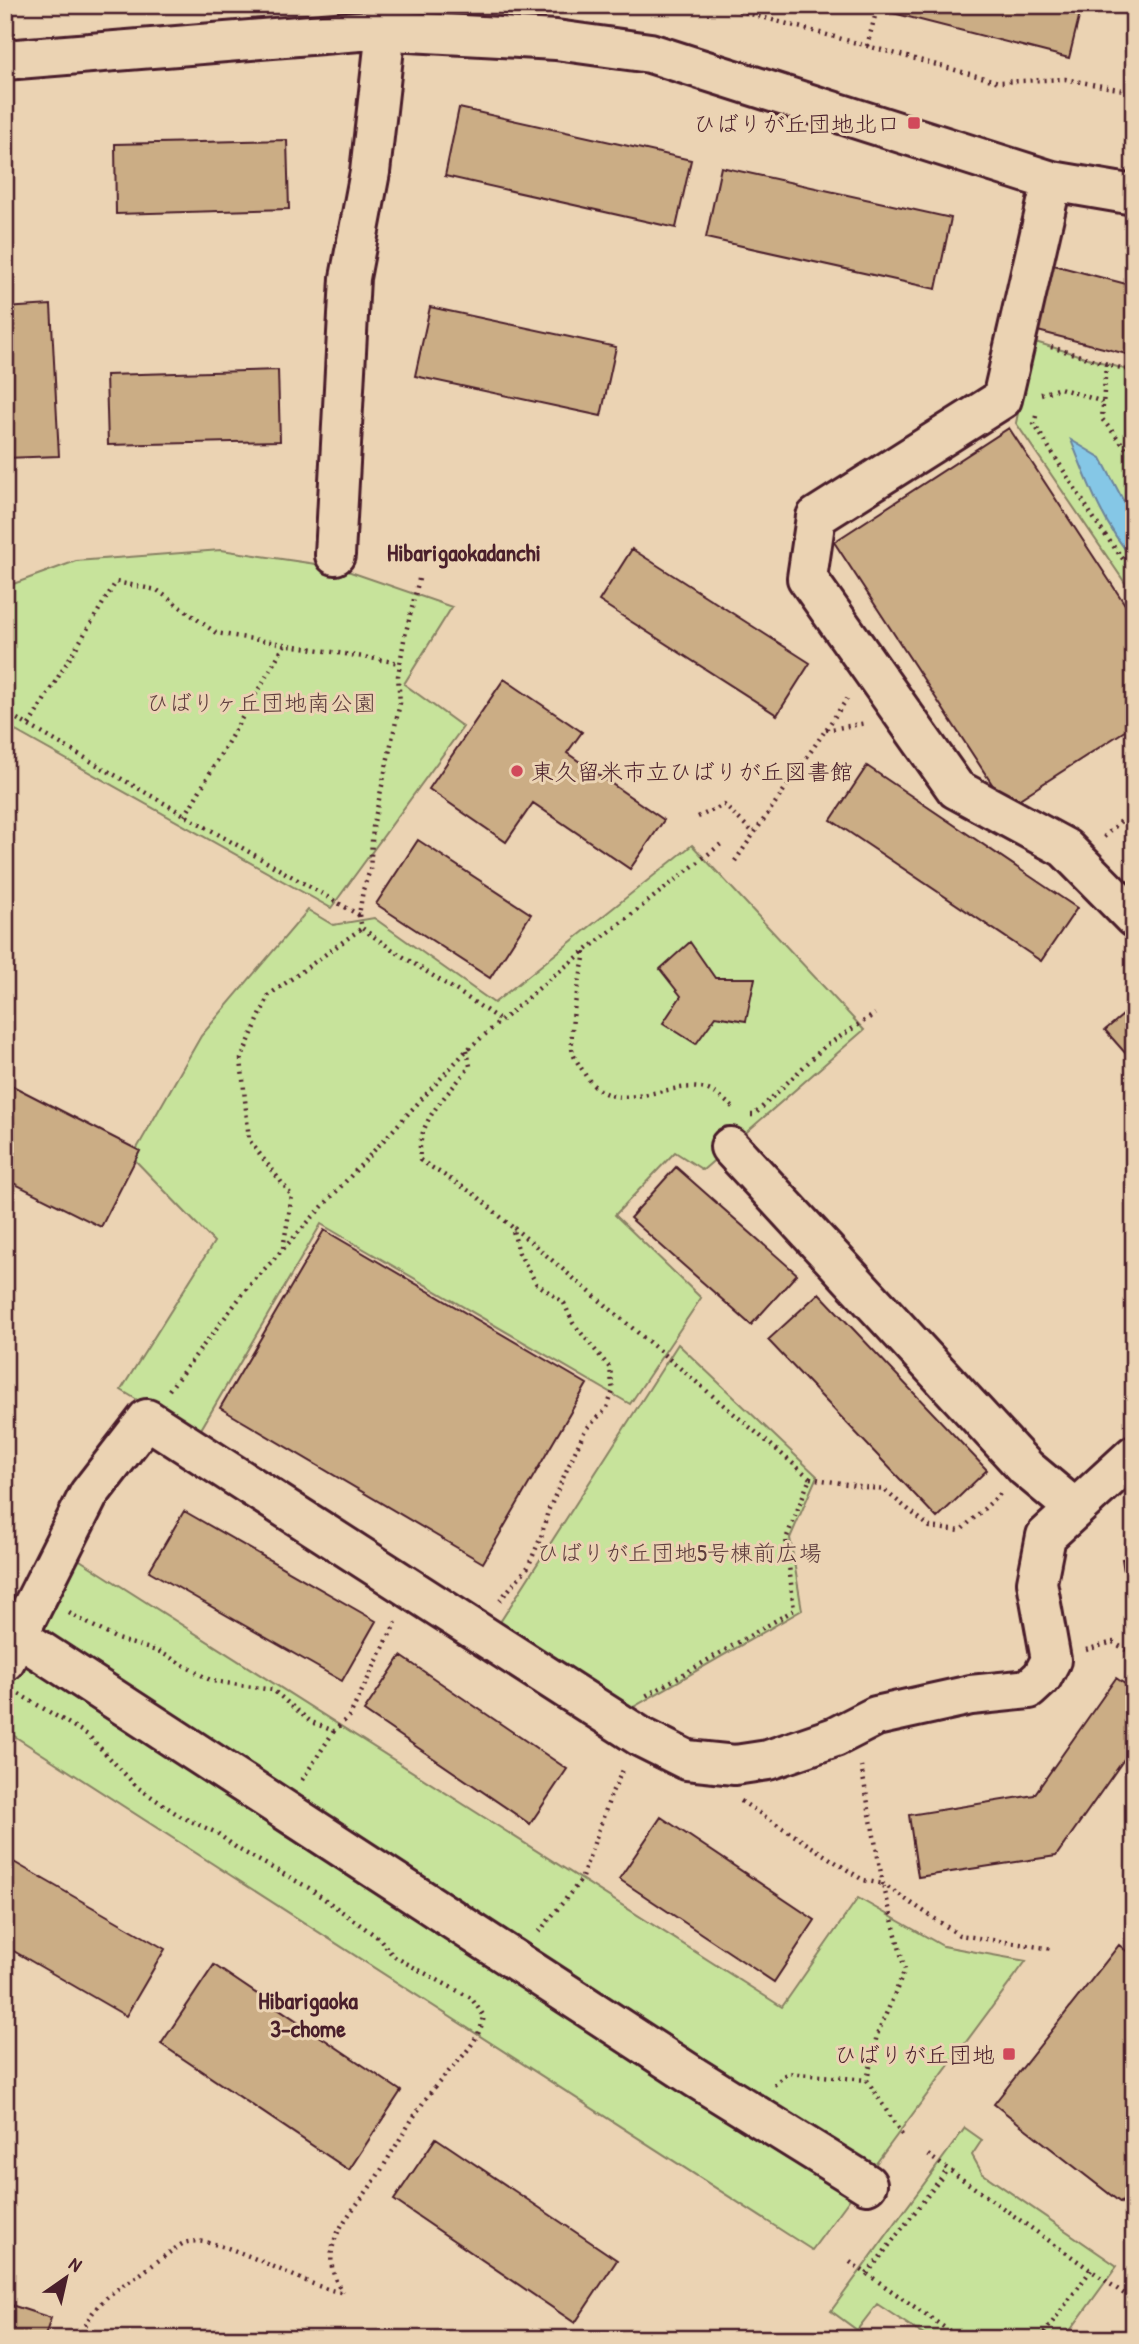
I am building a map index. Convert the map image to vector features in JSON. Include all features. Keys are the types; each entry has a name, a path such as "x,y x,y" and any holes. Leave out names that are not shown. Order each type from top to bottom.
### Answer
{"street":[{"path":"5,60 377,21 555,40 650,53 1052,181 1134,195"},
{"path":"335,555 350,278 370,172 377,21"},
{"path":"1052,181 1002,399 816,517 807,578 956,789 1065,848 1134,918"},
{"path":"730,1147 1026,1468 1074,1508"},
{"path":"867,2184 11,1654 89,1494 147,1419 626,1726 687,1760 735,1765 768,1760 835,1737 876,1716 971,1695 1029,1689 1042,1677 1051,1660 1037,1582 1046,1536 1134,1455"}],"path":[{"path":"718,5 999,82 1065,79 1134,92"},
{"path":"867,46 878,5"},
{"path":"1016,339 1032,341 1134,372"},
{"path":"1106,363 1102,419 1134,458"},
{"path":"1039,403 1042,392 1060,388 1103,402"},
{"path":"1037,413 1034,424 1100,528 1134,574"},
{"path":"419,579 400,663 400,702 373,827 370,870 359,915 362,928 501,1021"},
{"path":"29,725 116,582 157,590 216,633 400,663"},
{"path":"185,816 285,644"},
{"path":"735,860 870,666"},
{"path":"5,712 359,915"},
{"path":"698,817 724,805 754,833"},
{"path":"147,1419 249,1286 467,1050 585,951 720,844"},
{"path":"283,1249 292,1196 249,1140 242,1059 269,995 362,928"},
{"path":"585,951 572,1020 572,1051 586,1077 610,1096 636,1097 676,1088 702,1087 739,1112 754,1115 824,1047 874,1014"},
{"path":"467,1050 470,1066 430,1113 418,1141 420,1160 477,1196 810,1478 884,1490 930,1527 960,1531 1026,1468"},
{"path":"485,1600 499,1602 527,1567 541,1537 548,1511 586,1430 607,1408 613,1391 610,1368 573,1323 564,1303 536,1283 519,1253 512,1227"},
{"path":"538,1934 581,1880 612,1792 626,1726 794,1610 786,1539 810,1478"},
{"path":"301,1782 334,1731 350,1715 411,1589"},
{"path":"38,1595 88,1625 117,1639 160,1652 212,1681 272,1690 311,1722 334,1731"},
{"path":"1051,1660 1113,1642 1134,1655"},
{"path":"11,1654 137,1787 180,1816 217,1833 238,1849 309,1888 380,1939 393,1956 471,1998 484,2015 480,2034 429,2094 376,2179 358,2198 336,2234 332,2276 342,2292 318,2287 292,2273 223,2248 200,2242 184,2244 112,2292 96,2307 81,2339"},
{"path":"854,1727 883,1884 905,1970 877,2035 867,2080 904,2138"},
{"path":"735,1765 741,1802 863,1880 883,1884 959,1935 1054,1949"},
{"path":"768,2090 786,2073 867,2080"},
{"path":"928,2155 1130,2298"},
{"path":"867,2274 948,2169"},
{"path":"850,2262 961,2339"},
{"path":"1040,2339 1091,2270"}],"green space":[{"path":"1032,341 1134,372 1134,596 1016,423"},
{"name":"ひばりヶ丘団地南公園","path":"221,550 336,567 452,607 404,684 463,727 331,908 5,725 5,587 76,561"},
{"path":"692,845 864,1030 703,1170 675,1152 615,1215 701,1298 630,1404 321,1224 197,1436 121,1390 214,1242 132,1157 201,1036 308,910 333,925 374,918 494,1003"},
{"name":"ひばりが丘団地5号棟前広場","path":"678,1344 817,1476 790,1538 802,1610 623,1713 495,1630"},
{"path":"72,1555 782,2007 858,1898 943,1946 1026,1961 812,2250 5,1730 5,1693"},
{"path":"965,2128 982,2140 972,2155 982,2173 1117,2266 1064,2339 930,2339 877,2304 857,2330 831,2311"}],"water":[{"path":"1071,440 1101,458 1123,500 1134,506 1134,560 1105,518"}],"building":[{"path":"895,5 1082,5 1069,58 893,13"},
{"path":"459,108 691,160 676,228 445,176"},
{"path":"287,140 289,209 116,214 115,144"},
{"path":"721,167 951,218 936,289 706,238"},
{"path":"1046,263 1134,286 1134,356 1030,329"},
{"path":"51,305 59,456 5,458 5,308"},
{"path":"430,307 616,347 601,416 415,376"},
{"path":"278,370 280,441 108,445 106,375"},
{"path":"1009,428 1134,618 1134,725 1007,807 834,542"},
{"path":"632,549 810,663 777,715 599,601"},
{"name":"東久留米市立ひばりが丘図書館","path":"504,679 582,732 567,753 664,820 630,869 533,803 506,842 429,789"},
{"path":"867,766 1077,908 1041,961 831,820"},
{"path":"418,840 531,914 490,978 376,904"},
{"path":"690,942 715,978 755,978 746,1021 716,1016 696,1044 663,1023 681,996 660,969"},
{"path":"1134,1006 1134,1063 1105,1030"},
{"path":"5,1082 140,1151 101,1227 5,1179"},
{"path":"676,1167 797,1274 751,1325 630,1218"},
{"path":"324,1230 587,1384 483,1563 220,1408"},
{"path":"819,1293 987,1470 937,1518 768,1340"},
{"path":"5,1482 15,1486 5,1509"},
{"path":"184,1511 376,1621 342,1681 149,1571"},
{"path":"1134,1558 1134,1617 1131,1617 1122,1559"},
{"path":"401,1656 567,1769 530,1824 364,1711"},
{"path":"1116,1678 1134,1690 1134,1745 1056,1856 918,1877 909,1815 1034,1795"},
{"path":"661,1817 815,1920 774,1982 619,1879"},
{"path":"5,1857 165,1949 126,2016 5,1946"},
{"path":"1119,1945 1134,1957 1134,2186 1121,2203 994,2104"},
{"path":"214,1965 401,2091 349,2170 161,2044"},
{"path":"436,2138 617,2260 575,2323 394,2200"},
{"path":"5,2303 51,2318 44,2339 5,2339"}],"place":[{"name":"ひばりが丘団地北口","path":"914,123"},
{"name":"東久留米市立ひばりが丘図書館","path":"517,771"},
{"name":"ひばりが丘団地","path":"1009,2054"}],"district":[{"name":"Hibarigaokadanchi","path":"464,552"},
{"name":"Hibarigaoka 3-chome","path":"308,2014"}]}
